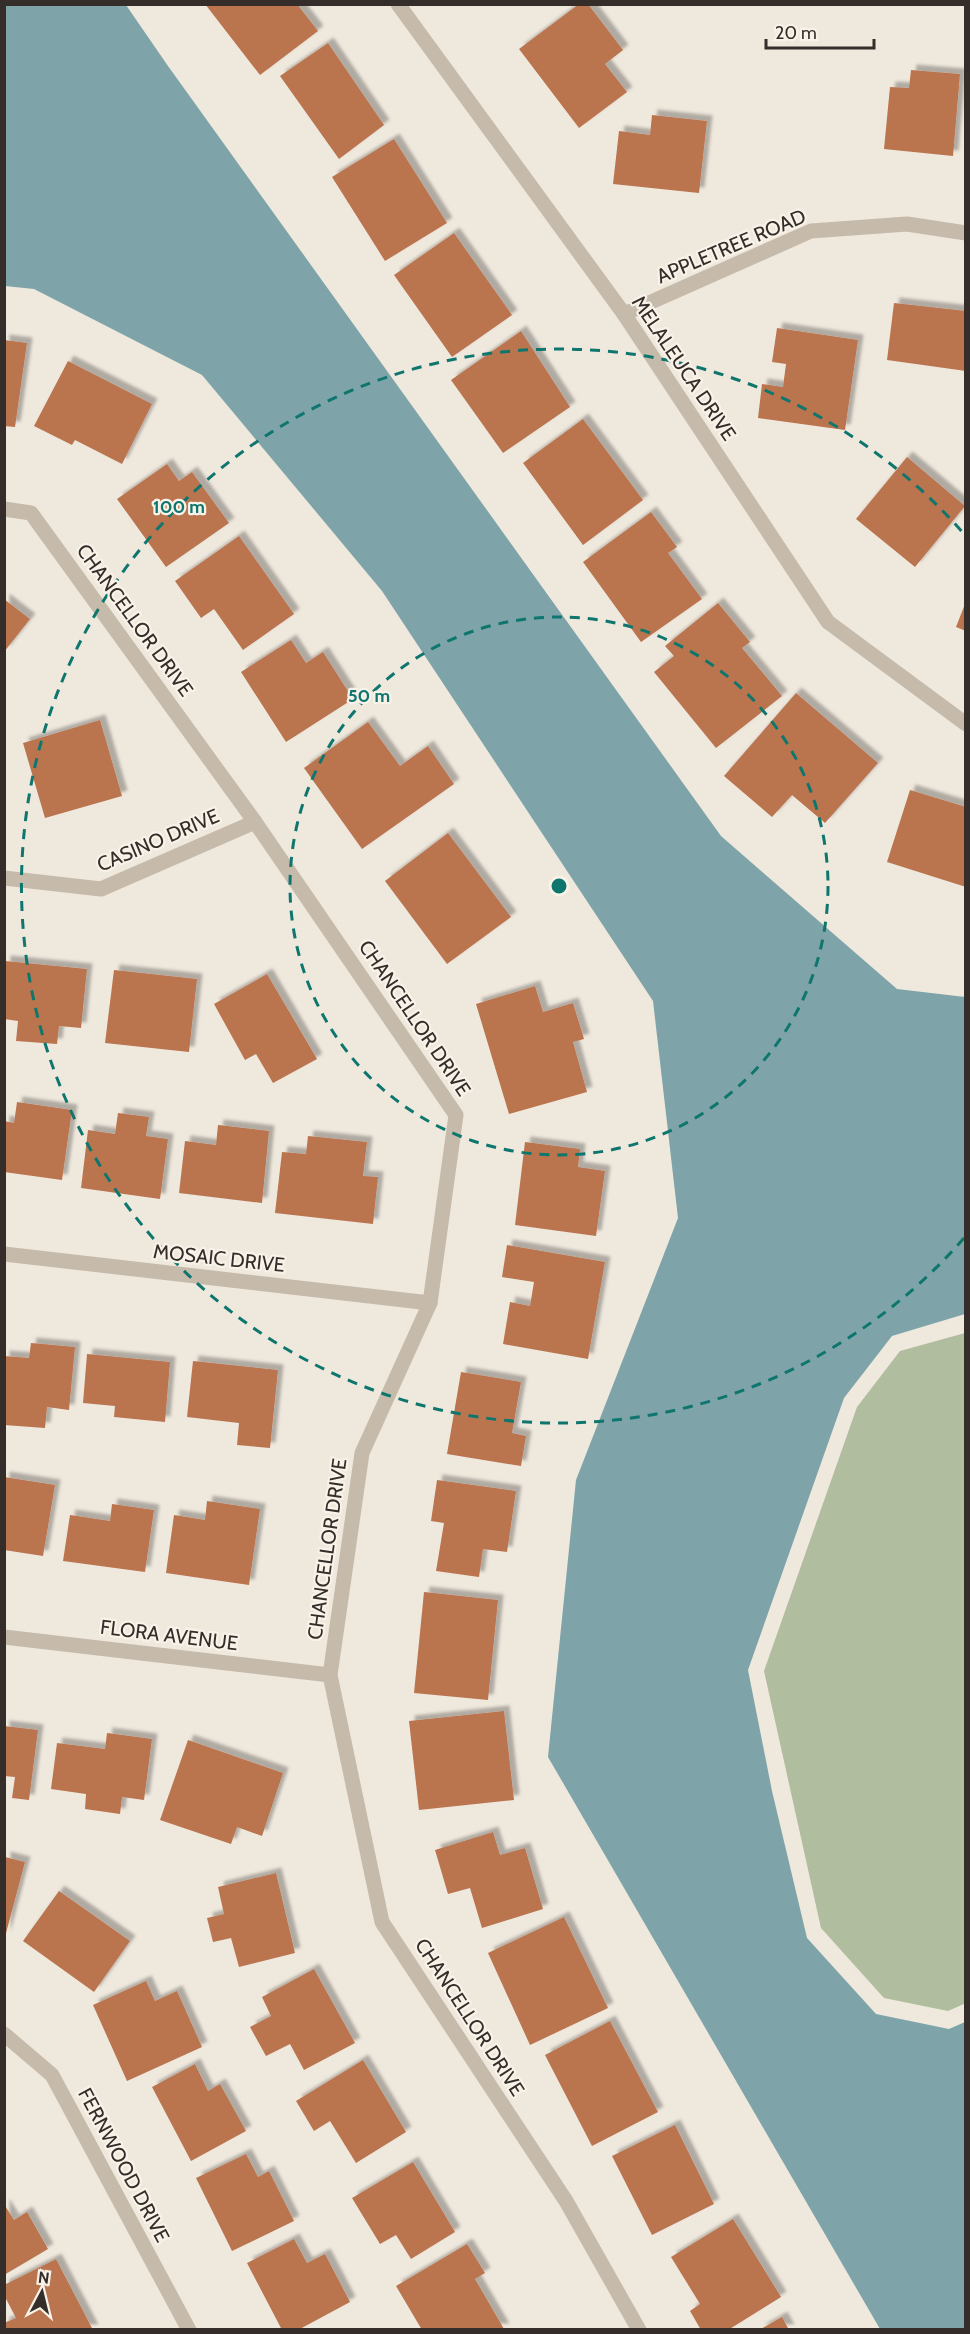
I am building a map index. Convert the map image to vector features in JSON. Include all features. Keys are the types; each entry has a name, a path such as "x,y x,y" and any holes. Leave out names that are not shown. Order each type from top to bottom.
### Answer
{"street":[{"name":"MELALEUCA DRIVE","path":"398,4 624,314 828,622 966,724"},
{"name":"APPLETREE ROAD","path":"624,314 811,231 907,224 966,233"},
{"name":"CHANCELLOR DRIVE","path":"4,509 31,513 255,822 456,1114 430,1303 362,1453 330,1675 382,1922 566,2201 639,2330"},
{"name":"CASINO DRIVE","path":"4,878 101,889 255,822"},
{"name":"MOSAIC DRIVE","path":"4,1254 430,1303"},
{"name":"FLORA AVENUE","path":"4,1637 330,1675"},
{"name":"FERNWOOD DRIVE","path":"4,2034 52,2075 189,2330"}],"green space":[{"path":"965,1333 966,2003 948,2011 884,1998 821,1928 764,1671 857,1407 900,1351"}],"water":[{"path":"5,4 126,5 721,836 897,989 965,997 965,1314 892,1336 844,1398 748,1670 772,1791 807,1938 876,2014 949,2029 965,2022 965,2329 880,2329 548,1757 576,1480 678,1218 653,1001 382,591 202,375 34,289 5,286"}],"building":[{"path":"205,4 297,4 318,31 260,75"},
{"path":"579,4 588,4 623,50 605,64 627,92 579,128 519,49"},
{"path":"328,43 384,125 339,159 280,76"},
{"path":"911,70 960,74 953,156 884,149 890,87 909,88"},
{"path":"652,115 707,121 699,193 613,184 619,131 650,135"},
{"path":"394,139 447,223 385,261 332,177"},
{"path":"454,233 512,315 452,357 394,275"},
{"path":"894,303 966,311 966,371 887,360"},
{"path":"777,328 858,340 845,430 758,418 762,384 783,387 786,364 772,362"},
{"path":"521,331 570,407 503,453 451,380"},
{"path":"4,340 27,343 15,427 4,426"},
{"path":"68,361 152,404 122,464 75,440 72,445 34,426"},
{"path":"583,419 643,500 583,545 523,463"},
{"path":"907,457 965,506 915,567 856,519"},
{"path":"167,464 179,481 192,472 229,523 166,567 117,499"},
{"path":"651,512 677,547 668,553 702,599 641,642 583,562"},
{"path":"239,536 294,614 243,650 214,609 201,618 175,581"},
{"path":"4,599 30,619 4,652"},
{"path":"718,603 750,642 742,648 782,696 716,748 654,672 674,656 665,646"},
{"path":"966,604 966,631 956,627"},
{"path":"291,640 306,663 323,652 353,699 286,742 241,672"},
{"path":"796,693 878,763 825,823 792,795 772,817 724,776"},
{"path":"100,720 122,796 45,818 23,743"},
{"path":"368,722 400,766 428,746 454,784 362,849 304,768"},
{"path":"910,790 966,807 966,887 887,862"},
{"path":"448,833 511,917 447,964 385,881"},
{"path":"5,961 87,969 81,1028 59,1026 57,1044 16,1041 18,1021 4,1019"},
{"path":"114,970 197,979 189,1052 105,1043"},
{"path":"267,974 317,1059 273,1083 256,1054 245,1060 214,1004"},
{"path":"535,986 543,1012 573,1003 584,1039 573,1042 587,1092 509,1114 476,1004"},
{"path":"17,1102 72,1110 62,1180 4,1172 4,1121 14,1123"},
{"path":"118,1113 149,1117 146,1136 168,1139 160,1199 81,1188 88,1130 115,1134"},
{"path":"218,1125 269,1131 262,1203 179,1193 185,1141 216,1145"},
{"path":"308,1136 367,1142 363,1176 378,1177 373,1224 275,1213 282,1152 306,1154"},
{"path":"525,1142 580,1149 578,1167 605,1171 596,1236 515,1225"},
{"path":"507,1245 605,1262 588,1359 503,1344 510,1302 530,1306 534,1282 502,1277"},
{"path":"31,1343 75,1347 69,1410 47,1407 45,1428 4,1425 4,1356 29,1358"},
{"path":"87,1354 170,1362 165,1422 114,1417 115,1406 83,1403"},
{"path":"193,1361 278,1370 270,1448 237,1445 239,1423 187,1417"},
{"path":"461,1372 521,1382 512,1433 526,1436 521,1466 447,1454"},
{"path":"4,1477 55,1485 43,1556 4,1550"},
{"path":"437,1480 516,1491 507,1552 483,1549 479,1577 436,1571 444,1523 431,1521"},
{"path":"207,1501 260,1509 249,1585 166,1573 174,1515 205,1520"},
{"path":"112,1504 154,1510 145,1572 63,1561 70,1515 110,1521"},
{"path":"424,1592 498,1600 488,1700 414,1693"},
{"path":"504,1711 514,1800 419,1810 409,1721"},
{"path":"4,1726 38,1730 29,1800 12,1798 15,1777 4,1776"},
{"path":"107,1733 152,1739 144,1800 122,1797 120,1814 85,1809 86,1794 51,1789 57,1743 105,1749"},
{"path":"188,1740 283,1773 262,1836 237,1827 231,1844 160,1820"},
{"path":"493,1832 500,1855 525,1848 543,1909 482,1928 470,1888 448,1894 435,1850"},
{"path":"5,1857 25,1862 5,1937"},
{"path":"276,1873 295,1953 239,1967 231,1938 213,1942 207,1918 224,1914 218,1887"},
{"path":"59,1891 130,1941 94,1992 23,1941"},
{"path":"564,1917 608,2008 530,2045 488,1953"},
{"path":"314,1969 355,2043 304,2070 290,2044 266,2056 250,2027 271,2016 262,1997"},
{"path":"146,1981 155,2001 177,1991 202,2047 127,2081 93,2005"},
{"path":"610,2021 658,2112 592,2146 545,2055"},
{"path":"363,2060 406,2132 356,2163 330,2121 314,2131 296,2101"},
{"path":"195,2064 208,2091 220,2084 246,2131 191,2161 152,2087"},
{"path":"675,2125 714,2204 652,2235 612,2156"},
{"path":"246,2154 258,2177 269,2171 294,2221 232,2251 196,2178"},
{"path":"413,2162 455,2232 411,2259 396,2235 380,2244 352,2198"},
{"path":"4,2204 14,2220 27,2212 48,2249 4,2275"},
{"path":"733,2219 781,2297 728,2330 701,2330 690,2311 700,2304 671,2257"},
{"path":"294,2239 307,2263 325,2254 350,2302 298,2330 282,2330 247,2263"},
{"path":"467,2244 485,2273 475,2279 504,2329 422,2330 396,2286"},
{"path":"56,2259 93,2330 4,2330 4,2323 16,2318 4,2295 4,2285"},
{"path":"782,2317 789,2330 759,2330"}]}
